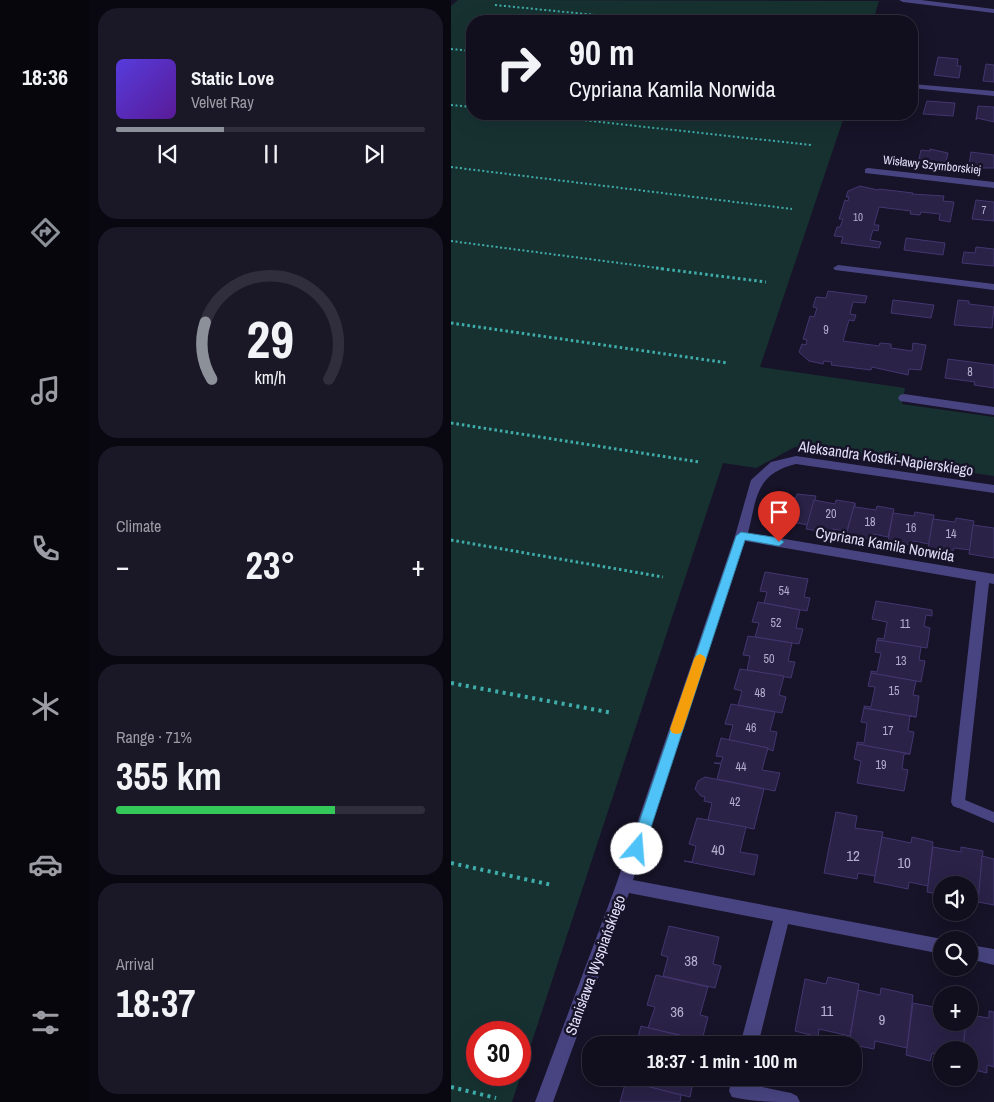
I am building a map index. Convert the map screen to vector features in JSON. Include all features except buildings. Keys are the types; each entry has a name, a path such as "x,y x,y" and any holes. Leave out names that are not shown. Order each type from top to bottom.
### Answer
{"street":[{"path":"903,0 994,11"},
{"path":"918,87 994,94"},
{"name":"Wisławy Szymborskiej","path":"868,171 994,185"},
{"path":"838,268 994,288"},
{"path":"905,398 994,411"},
{"name":"Aleksandra Kostki-Napierskiego","path":"775,465 796,460 994,489"},
{"name":"Stanisława Wyspiańskiego","path":"544,1102 625,885 741,536 755,483 775,465"},
{"name":"Cypriana Kamila Norwida","path":"741,536 989,578"},
{"path":"958,802 989,578"},
{"path":"625,885 933,945"},
{"path":"751,1036 782,916"},
{"path":"978,954 994,957"},
{"path":"739,1086 738,1091 791,1102"}],"lane":[{"path":"958,802 994,818"}],"path":[{"path":"495,5 596,15"},
{"path":"451,49 466,50"},
{"path":"451,105 466,106"},
{"path":"582,120 811,145"},
{"path":"451,167 792,209"},
{"path":"451,241 765,282"},
{"path":"451,323 728,364"},
{"path":"451,423 699,462"},
{"path":"451,540 663,576"},
{"path":"451,683 613,713"},
{"path":"451,863 552,885"},
{"path":"451,1087 496,1098"}],"green space":[{"path":"458,0 879,1 875,15 466,15 466,120 843,120 760,367 905,388 902,404 994,417 994,476 795,447 756,468 723,463 531,1044 531,1021 466,1021 466,1086 517,1086 512,1102 451,1102 451,6"}],"slow traffic":[{"path":"677,729 700,659"}],"route":[{"path":"637,849 741,536 779,542"}]}
